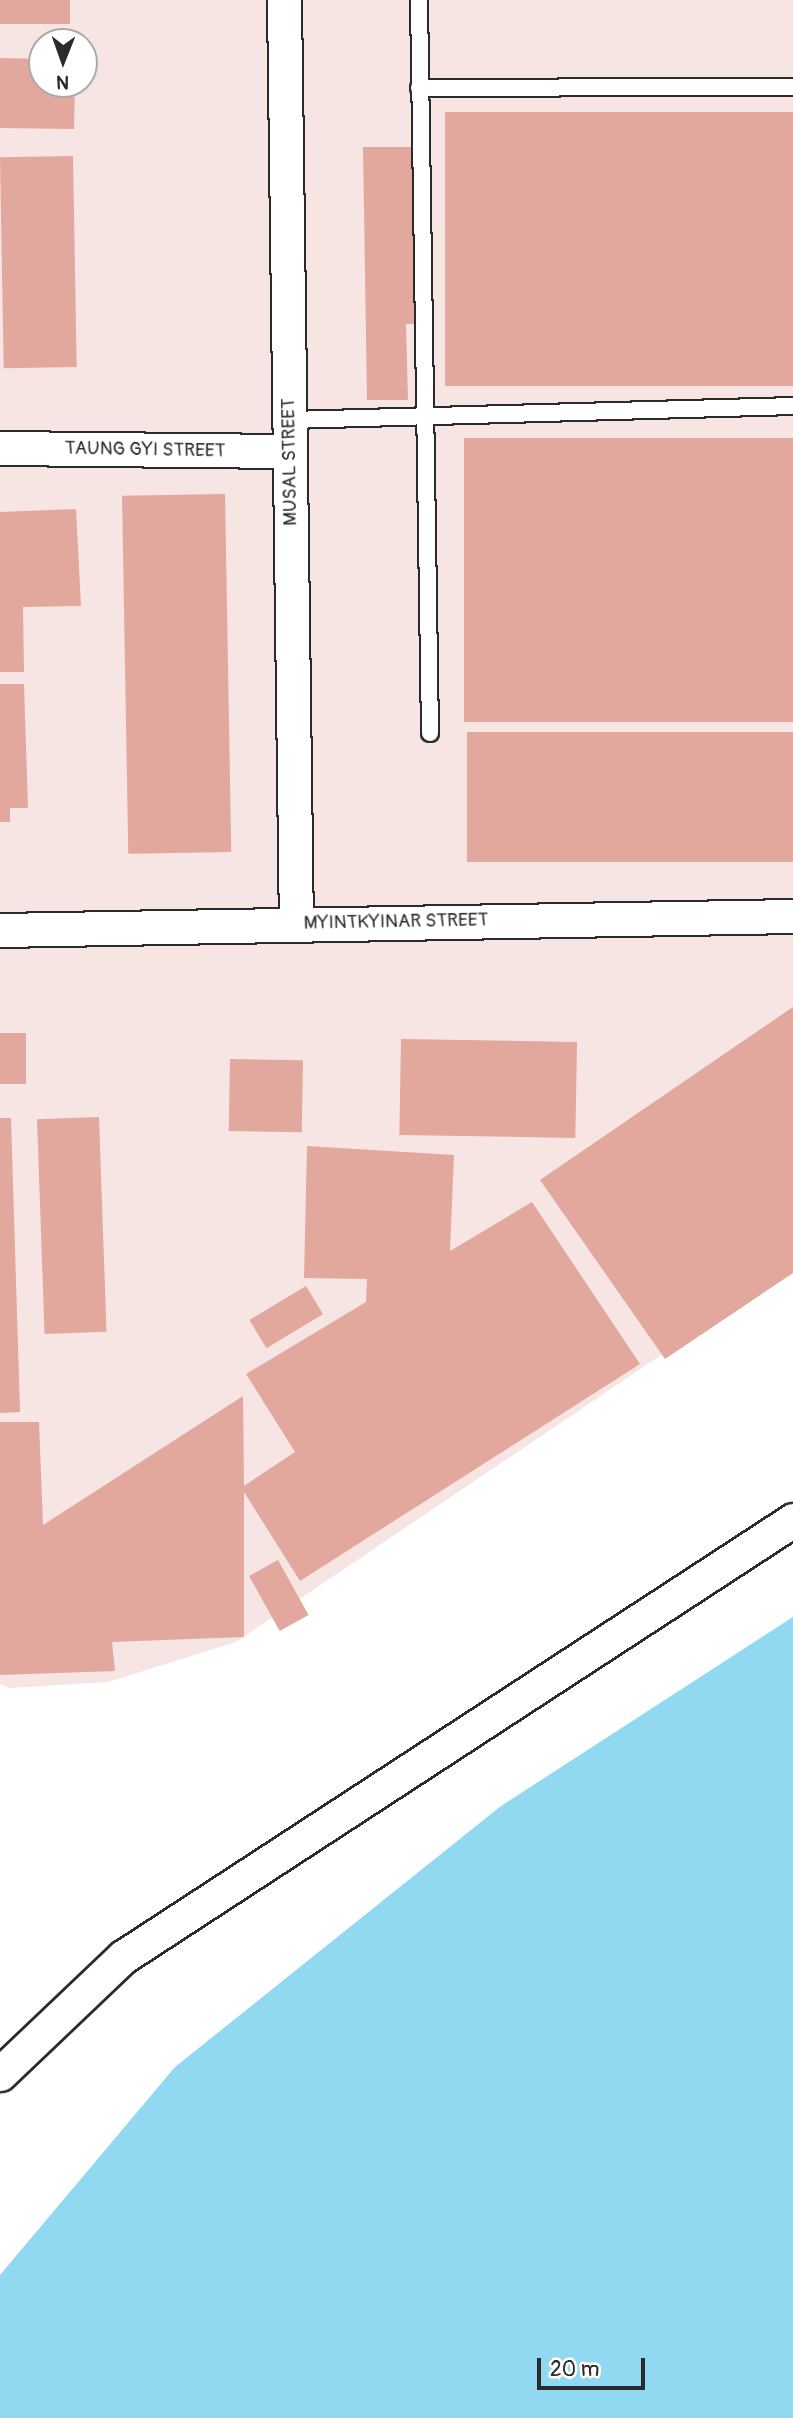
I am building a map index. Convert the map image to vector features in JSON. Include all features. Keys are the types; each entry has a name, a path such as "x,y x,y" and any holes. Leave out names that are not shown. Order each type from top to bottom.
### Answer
{"street":[{"name":"MUSAL STREET","path":"284,0 296,923"},
{"name":"TAUNG GYI STREET","path":"0,448 290,436"},
{"name":"MYINTKYINAR STREET","path":"0,930 793,916"},
{"path":"0,2074 123,1957 793,1520"}],"lane":[{"path":"419,0 418,88 430,733"},
{"path":"418,88 793,87"},
{"path":"290,436 424,416 793,406"}],"shaded area":[{"path":"0,0 793,0 793,1266 236,1642 108,1682 10,1688 0,1684"}],"water":[{"path":"793,1617 793,2418 0,2418 0,2275 175,2067 501,1806"}],"building":[{"path":"0,0 70,0 70,24 0,24"},
{"path":"0,58 28,59 28,98 75,98 74,129 0,128"},
{"path":"445,112 793,112 793,386 445,386"},
{"path":"363,147 413,147 417,324 406,324 408,400 367,400"},
{"path":"73,156 77,367 4,368 0,157"},
{"path":"464,438 793,438 793,722 464,722"},
{"path":"225,494 231,852 128,854 122,496"},
{"path":"76,509 81,606 23,607 24,672 0,672 0,512"},
{"path":"0,684 24,684 28,808 10,808 10,822 0,822"},
{"path":"467,732 793,732 793,862 467,862"},
{"path":"793,1007 793,1273 665,1359 540,1180"},
{"path":"0,1033 26,1033 26,1084 0,1084"},
{"path":"401,1039 577,1042 575,1138 399,1135"},
{"path":"230,1059 303,1060 302,1132 229,1131"},
{"path":"99,1117 107,1332 45,1334 37,1119"},
{"path":"0,1118 11,1118 20,1412 0,1413"},
{"path":"307,1146 454,1155 450,1251 532,1202 640,1364 300,1581 244,1492 244,1637 112,1642 115,1671 0,1675 0,1422 39,1422 43,1525 243,1396 244,1486 295,1452 246,1374 366,1302 367,1279 304,1278"},
{"path":"306,1286 323,1314 266,1348 249,1320"},
{"path":"278,1560 309,1615 280,1631 249,1576"}]}
